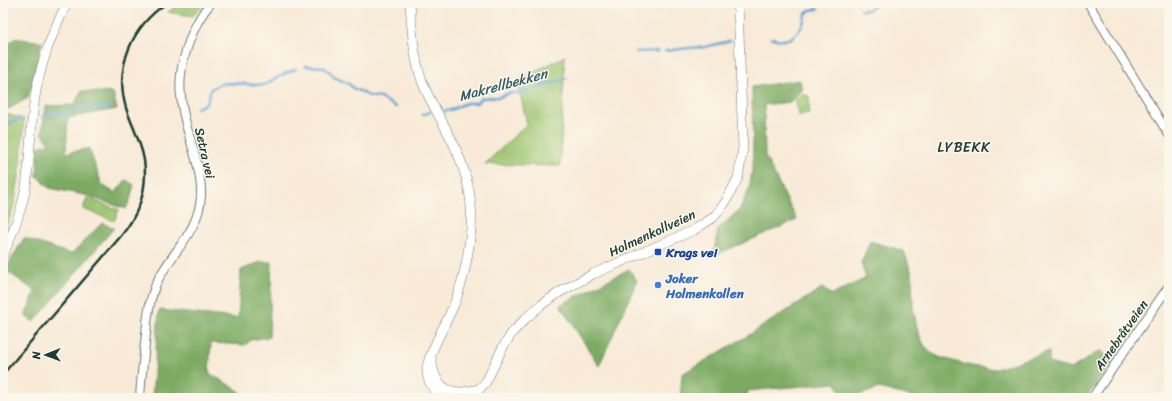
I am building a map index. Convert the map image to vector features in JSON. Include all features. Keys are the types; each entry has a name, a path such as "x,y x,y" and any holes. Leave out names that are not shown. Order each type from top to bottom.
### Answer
{"main road":[{"path":"3,255 18,220 23,200 32,120 39,80 46,52 56,24 66,3"},
{"path":"410,3 413,40 418,70 427,93 462,164 468,184 471,205 470,238 458,294 431,354 426,373 429,382 442,395 451,391 459,392 479,389"},
{"name":"Holmenkollveien","path":"470,398 486,382 500,351 509,336 525,318 541,305 560,292 593,274 694,230 714,217 725,203 738,178 742,148 738,3"}],"street":[{"name":"Setra vei","path":"140,398 147,319 156,284 194,226 201,198 201,179 185,121 180,96 180,82 184,59 191,35 200,18 211,3"},
{"path":"1088,3 1169,135"},
{"name":"Arnebråtveien","path":"1092,398 1169,286"}],"green space":[{"path":"182,3 205,3 193,16 168,12"},
{"path":"15,38 42,42 28,98 3,112 3,49"},
{"path":"565,56 560,166 485,164 527,124 517,81"},
{"path":"800,80 802,90 790,102 764,105 765,156 797,220 713,256 718,229 740,209 749,189 753,164 752,87"},
{"path":"81,91 113,93 117,109 68,118 66,153 89,148 102,185 115,193 126,180 134,185 126,209 84,195 49,188 37,176 39,146 49,144 42,133 46,106 74,105"},
{"path":"801,94 809,96 809,114 799,116 799,112 794,102"},
{"path":"3,113 24,119 21,163 15,201 3,240"},
{"path":"87,198 119,210 114,221 83,209"},
{"path":"102,223 114,228 34,322 25,316 35,291 5,270 24,238 71,254"},
{"path":"870,241 904,251 912,274 913,307 918,332 924,345 931,353 939,357 971,366 996,369 1049,351 1049,363 1071,369 1101,350 1112,363 1086,398 917,398 879,388 852,398 843,398 836,383 747,391 749,398 680,398 682,374 749,335 822,288 832,295 866,278 861,263"},
{"path":"260,262 272,262 269,337 251,340 245,345 211,343 209,373 241,392 239,398 213,398 210,395 205,398 152,398 159,310 238,318 241,270"},
{"path":"629,269 637,281 599,366 560,305"}],"waterway":[{"name":"Makrellbekken","path":"861,10 868,10 879,3"},
{"name":"Makrellbekken","path":"771,38 782,40 792,37 801,27 805,15 810,10 818,9"},
{"name":"Makrellbekken","path":"665,51 705,47 730,41"},
{"name":"Makrellbekken","path":"636,52 658,51"},
{"name":"Makrellbekken","path":"306,66 323,67 334,77 349,84 354,89 369,96 381,98 396,107"},
{"name":"Makrellbekken","path":"197,108 207,103 211,89 218,85 226,83 264,85 296,69"},
{"name":"Makrellbekken","path":"444,111 451,110 466,103 477,103 481,98 499,97 510,93 522,93 567,78"},
{"name":"Makrellbekken","path":"42,117 55,112 68,112 72,109 109,109"},
{"name":"Makrellbekken","path":"422,115 430,112"},
{"name":"Makrellbekken","path":"3,124 21,119"}],"railway":[{"path":"3,374 121,236 133,219 137,210 143,191 145,170 143,153 126,108 123,93 122,78 124,63 135,36 144,23 167,3"}],"place":[{"name":"Krags vei","path":"658,252"},
{"name":"Joker Holmenkollen","path":"658,285"}],"district":[{"name":"LYBEKK","path":"964,147"}]}
